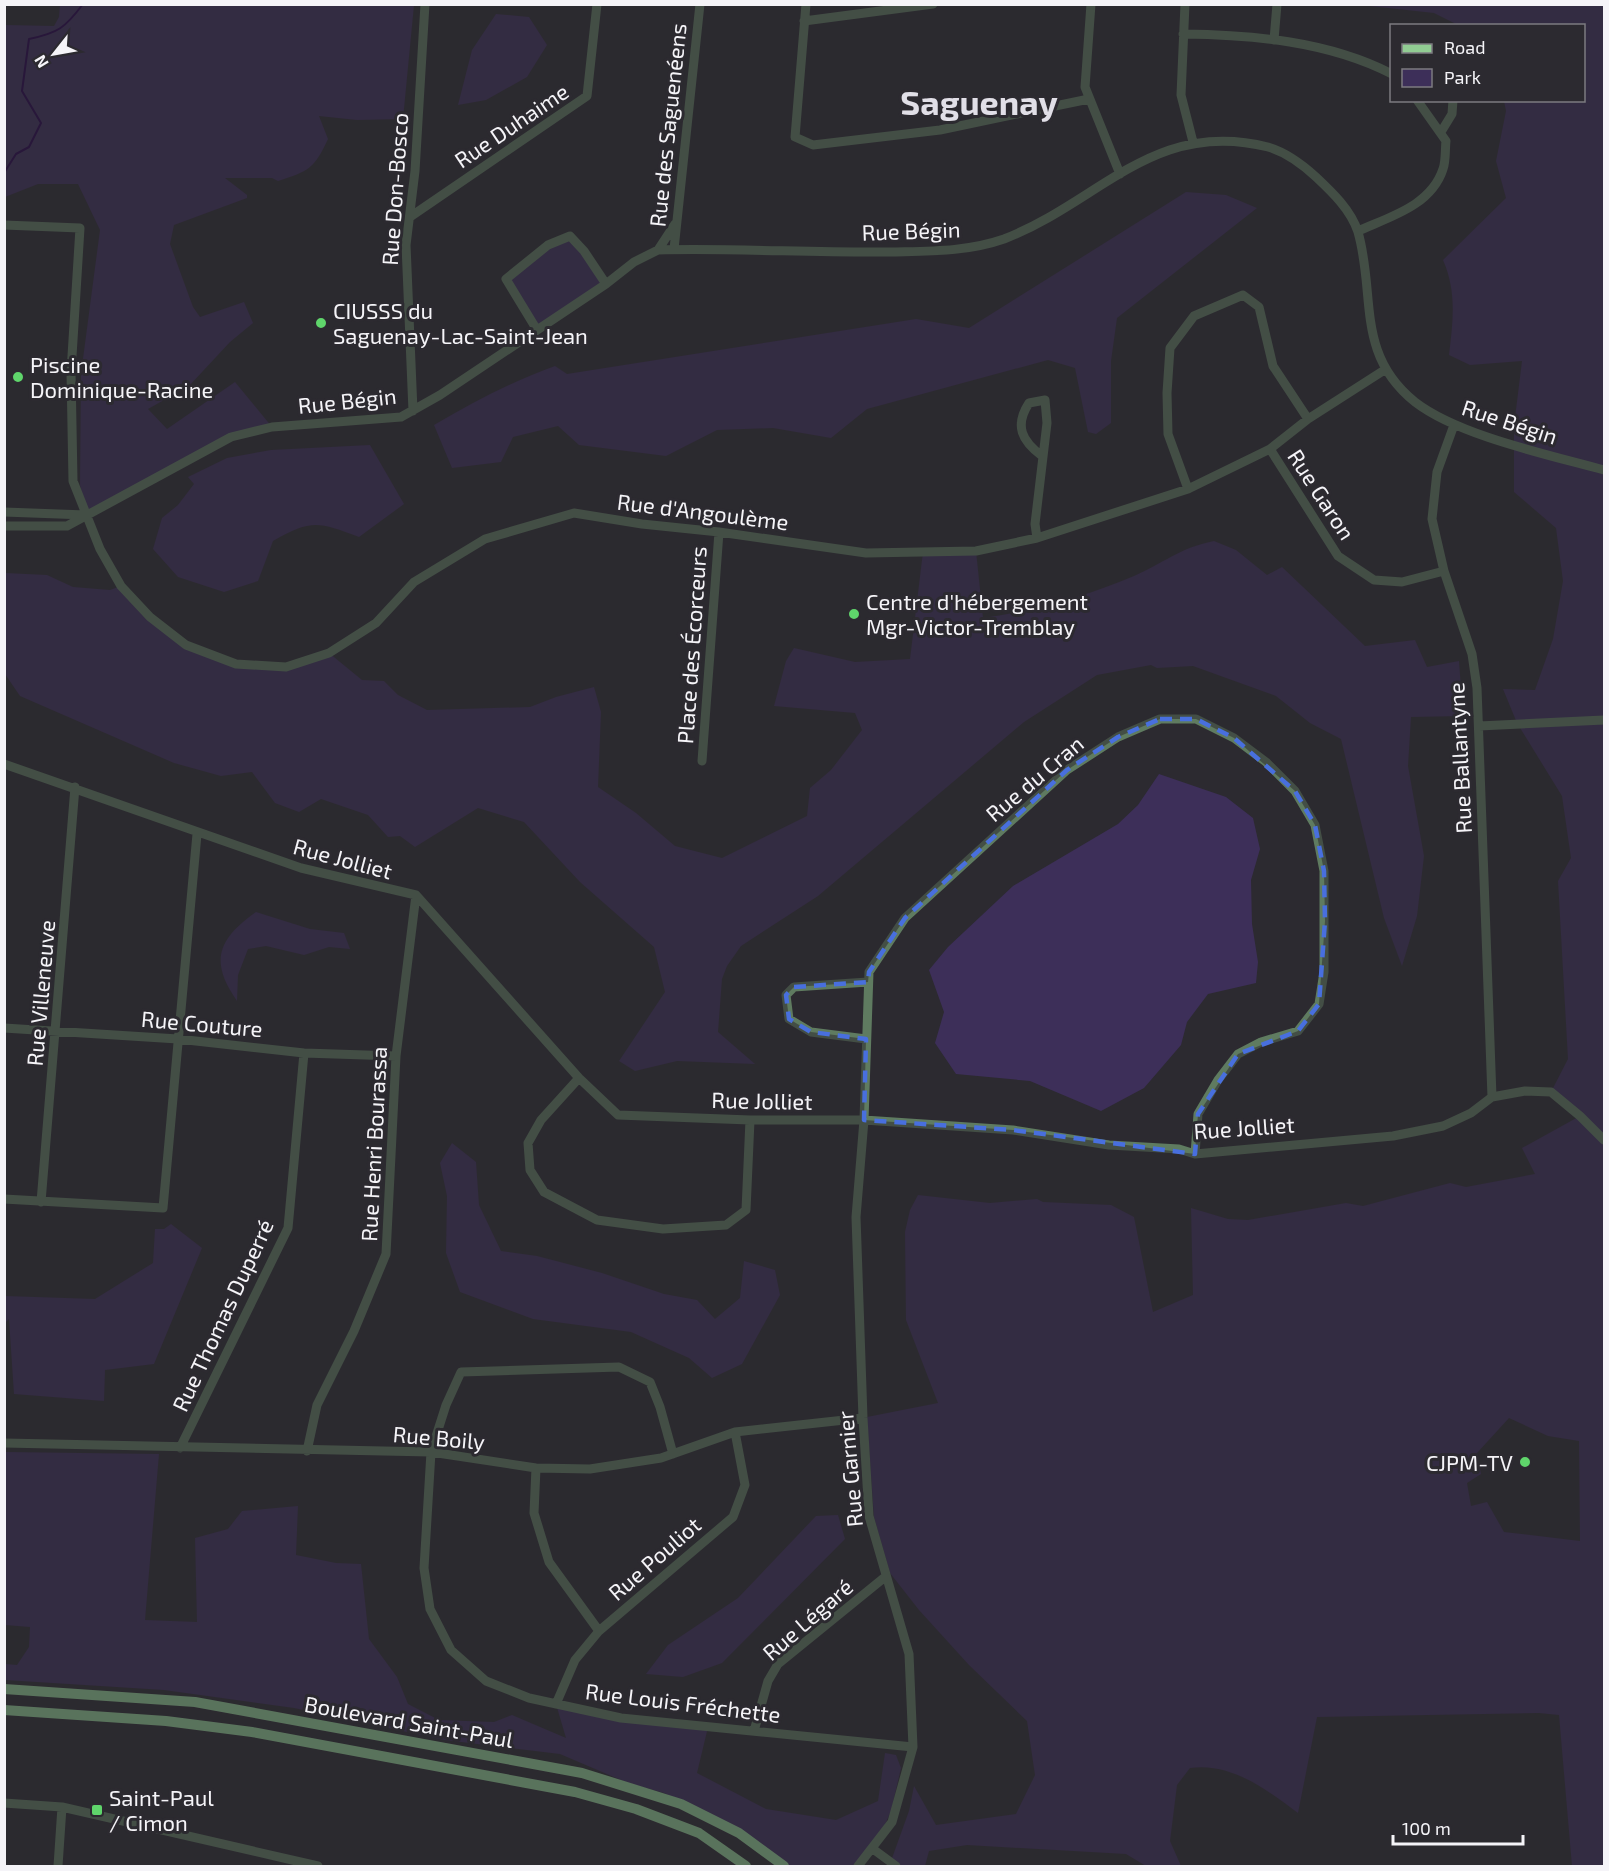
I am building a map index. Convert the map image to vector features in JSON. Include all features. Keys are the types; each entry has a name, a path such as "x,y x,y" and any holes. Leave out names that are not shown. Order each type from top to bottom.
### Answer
{"main road":[{"name":"Boulevard Saint-Paul","path":"4,1689 195,1702 582,1773 681,1804 739,1833 784,1866"},
{"name":"Boulevard Saint-Paul","path":"4,1710 166,1721 252,1732 575,1792 636,1809 699,1833 746,1866"}],"street":[{"name":"Rue Don-Bosco","path":"413,411 406,245 425,4"},
{"name":"Rue Duhaime","path":"410,217 587,96 597,4"},
{"name":"Rue des Saguenéens","path":"674,249 699,4"},
{"path":"806,4 795,137 813,145 940,130 1089,99"},
{"path":"804,21 933,4"},
{"path":"1091,4 1085,87 1120,174"},
{"path":"1185,4 1181,95 1193,142"},
{"path":"1274,40 1277,4"},
{"path":"1183,34 1254,36 1351,56 1390,73"},
{"path":"1358,231 1414,206 1431,190 1444,169 1446,141 1418,102"},
{"path":"1441,132 1452,114 1454,102"},
{"name":"Rue Bégin","path":"4,526 67,526 231,437 272,428 401,417 537,330 606,284 634,262 658,250 872,252 971,248 1004,238 1063,209 1156,153 1193,142 1229,140 1271,148 1303,166 1331,191 1347,210 1358,231 1374,345 1386,369 1414,401 1454,425 1605,470"},
{"path":"658,250 677,219"},
{"name":"Rue d'Angoulème","path":"4,225 80,228 71,372 73,481 100,549 121,586 150,617 186,645 236,664 286,667 329,652 376,623 414,582 485,539 574,513 866,553 976,550 1037,538 1188,489 1270,449 1308,419 1386,369"},
{"path":"537,330 506,279 548,245 570,236 584,251 606,284"},
{"path":"1188,489 1168,434 1167,393 1170,348 1194,316 1243,295 1259,307 1273,366 1308,419"},
{"path":"1037,538 1035,524 1047,423 1045,400 1029,403 1021,416 1023,435 1030,447 1042,456"},
{"name":"Rue Ballantyne","path":"1454,425 1437,472 1432,519 1444,571 1472,654 1477,688 1492,1097"},
{"name":"Rue Garon","path":"1270,449 1338,556 1374,580 1402,582 1444,571"},
{"path":"4,512 87,515"},
{"name":"Place des Écorceurs","path":"702,761 719,532"},
{"name":"Rue du Cran","path":"864,1120 869,972 905,918 1067,770 1118,737 1160,719 1196,719 1234,738 1266,762 1295,791 1315,825 1324,871 1324,972 1319,1004 1298,1031 1261,1042 1238,1054 1218,1080 1198,1114 1196,1154"},
{"path":"1479,726 1605,720"},
{"name":"Rue Jolliet","path":"4,764 75,787 197,834 301,868 416,895 579,1078 618,1115 750,1120 864,1120 1013,1130 1109,1145 1179,1149 1196,1154 1393,1136 1443,1126 1471,1113 1492,1097 1525,1091 1551,1092 1605,1140"},
{"name":"Rue Villeneuve","path":"41,1202 57,1031 75,787"},
{"path":"4,1199 163,1208 197,834"},
{"name":"Rue Henri Bourassa","path":"307,1451 317,1405 354,1331 386,1254 396,1056 416,895"},
{"path":"866,1039 811,1032 789,1019 786,995 794,987 868,982"},
{"name":"Rue Couture","path":"4,1028 178,1039 304,1053 396,1056"},
{"name":"Rue Thomas Duperré","path":"180,1448 288,1228 304,1053"},
{"path":"579,1078 541,1120 528,1143 530,1170 544,1192 597,1220 663,1229 726,1225 746,1210 750,1120"},
{"name":"Rue Garnier","path":"858,1866 892,1822 913,1747 909,1654 869,1516 856,1217 864,1120"},
{"name":"Rue Louis Fréchette","path":"673,1455 660,1407 650,1382 619,1367 461,1372 446,1405 431,1452 424,1568 430,1609 452,1650 486,1681 529,1698 621,1718 913,1747"},
{"name":"Rue Boily","path":"4,1443 431,1452 536,1468 590,1469 673,1455 735,1432 863,1418"},
{"name":"Rue Pouliot","path":"556,1704 575,1660 599,1631 733,1516 745,1485 735,1432"},
{"path":"536,1468 534,1513 549,1562 599,1631"},
{"name":"Rue Légaré","path":"754,1731 768,1681 778,1664 885,1577"},
{"path":"4,1803 62,1808 318,1866"},
{"path":"58,1866 62,1808"},
{"path":"873,1849 896,1866"}],"highlighted area":[{"path":"1160,719 1196,719 1234,738 1295,791 1315,825 1324,871 1325,921 1319,1004 1298,1031 1238,1054 1198,1114 1195,1154 1013,1130 864,1120 866,1039 811,1032 789,1019 786,995 794,987 868,982 869,972 905,918 1067,770 1118,737"}],"green space":[{"path":"60,5 414,5 403,119 357,120 319,116 328,139 319,157 309,168 278,181 272,178 225,178 247,195 247,198 174,225 170,244 193,307 200,317 244,302 253,323 230,342 189,386 148,409 167,429 235,382 272,427 231,437 86,515 80,485 81,374 100,230 78,184 38,184 5,197 5,25 54,26 59,17"},
{"path":"1361,5 1604,5 1604,1866 1572,1866 1559,1715 1539,1713 1317,1717 1298,1813 1261,1787 1234,1774 1220,1769 1190,1768 1177,1785 1170,1841 1181,1866 1146,1866 1126,1854 967,1845 929,1851 925,1866 899,1866 891,1861 909,1811 914,1786 936,1825 1016,1814 1035,1775 1027,1721 969,1665 919,1610 890,1573 874,1517 867,1417 938,1403 906,1320 905,1232 910,1210 918,1195 990,1203 1037,1199 1043,1202 1111,1205 1134,1217 1153,1312 1193,1295 1191,1208 1228,1219 1248,1220 1346,1203 1363,1206 1450,1183 1466,1187 1535,1174 1522,1148 1580,1116 1551,1092 1568,1059 1558,881 1571,858 1562,796 1517,723 1503,689 1535,690 1553,639 1563,581 1556,528 1514,492 1514,426 1522,361 1470,365 1449,355 1453,318 1452,295 1443,260 1506,198 1496,161 1506,111 1504,102 1585,102 1585,24 1456,24 1434,13","holes":["1509,1418 1548,1436 1579,1441 1580,1541 1504,1532 1487,1502 1471,1506 1467,1483 1481,1474 1477,1453"]},
{"path":"496,14 529,17 547,45 527,77 486,100 458,105 472,50"},
{"path":"1186,192 1226,195 1257,208 1117,318 1111,361 1111,423 1096,434 1088,432 1075,368 1048,360 867,409 831,438 773,428 717,430 666,456 579,445 558,426 513,437 501,462 452,468 434,425 493,392 555,366 567,374 916,319 969,328"},
{"path":"570,236 606,284 537,330 506,279 548,245"},
{"path":"370,445 404,504 359,537 324,526 315,525 297,529 273,541 258,581 224,592 178,577 153,549 162,518 178,505 194,484 188,477 227,458 271,450"},
{"path":"1214,541 1236,550 1267,575 1282,567 1365,646 1415,640 1427,667 1459,661 1463,716 1411,717 1408,766 1424,856 1417,916 1402,966 1384,918 1341,739 1310,723 1276,696 1193,666 1157,668 1151,665 1097,675 1024,722 818,896 741,946 727,966 722,979 718,1032 755,1064 677,1061 635,1071 619,1061 665,992 654,947 580,882 524,822 478,808 415,847 400,836 388,837 368,815 321,799 299,812 275,803 252,772 221,776 174,763 20,696 5,674 5,573 47,575 73,587 110,590 121,586 186,645 236,664 286,667 329,653 362,680 384,681 398,695 427,710 530,707 594,687 601,712 598,787 636,813 675,846 722,858 807,816 810,788 831,770 862,730 855,713 774,706 786,661 794,648 855,662 910,659 923,552 976,551 983,618 1041,607 1097,590 1134,576 1191,548"},
{"path":"1159,774 1226,797 1253,818 1260,849 1251,880 1252,924 1258,962 1256,983 1208,994 1187,1022 1181,1045 1144,1088 1101,1111 1030,1081 956,1074 935,1043 944,1012 929,970 948,947 1013,886 1118,824 1138,805"},
{"path":"256,912 310,929 344,933 350,949 329,947 304,955 266,946 248,949 238,975 237,1001 223,974 222,952 233,932"},
{"path":"452,1143 476,1162 479,1205 501,1251 537,1256 602,1273 664,1294 697,1300 715,1319 740,1298 744,1261 775,1270 780,1295 742,1364 712,1378 689,1358 631,1332 533,1319 460,1292 446,1253 447,1196 440,1163"},
{"path":"171,1224 202,1248 154,1364 105,1370 104,1401 14,1394 9,1319 5,1323 5,1296 95,1299 153,1263 155,1229 164,1229"},
{"path":"5,1452 159,1454 145,1620 197,1622 195,1538 228,1529 242,1511 298,1506 296,1555 336,1563 361,1564 369,1639 397,1677 408,1704 439,1720 494,1722 512,1715 566,1738 556,1704 708,1727 697,1773 766,1809 836,1820 878,1801 885,1753 896,1755 901,1768 891,1811 884,1827 854,1866 787,1866 701,1810 664,1793 628,1783 560,1754 445,1740 294,1708 164,1690 5,1680 5,1664 17,1665 29,1647 30,1627 5,1625"},
{"path":"838,1515 845,1539 722,1663 683,1677 646,1674 668,1645 738,1598 816,1516"}],"waterway":[{"path":"4,173 16,154 29,147 41,123 22,91 29,39 54,32 71,19 83,4"}],"place":[{"name":"CIUSSS du Saguenay-Lac-Saint-Jean","path":"321,323"},
{"name":"Piscine Dominique-Racine","path":"18,377"},
{"name":"Centre d'hébergement Mgr-Victor-Tremblay","path":"854,614"},
{"name":"CJPM-TV","path":"1525,1462"},
{"name":"Saint-Paul / Cimon","path":"97,1810"}],"district":[{"name":"Saguenay","path":"979,101"}]}
